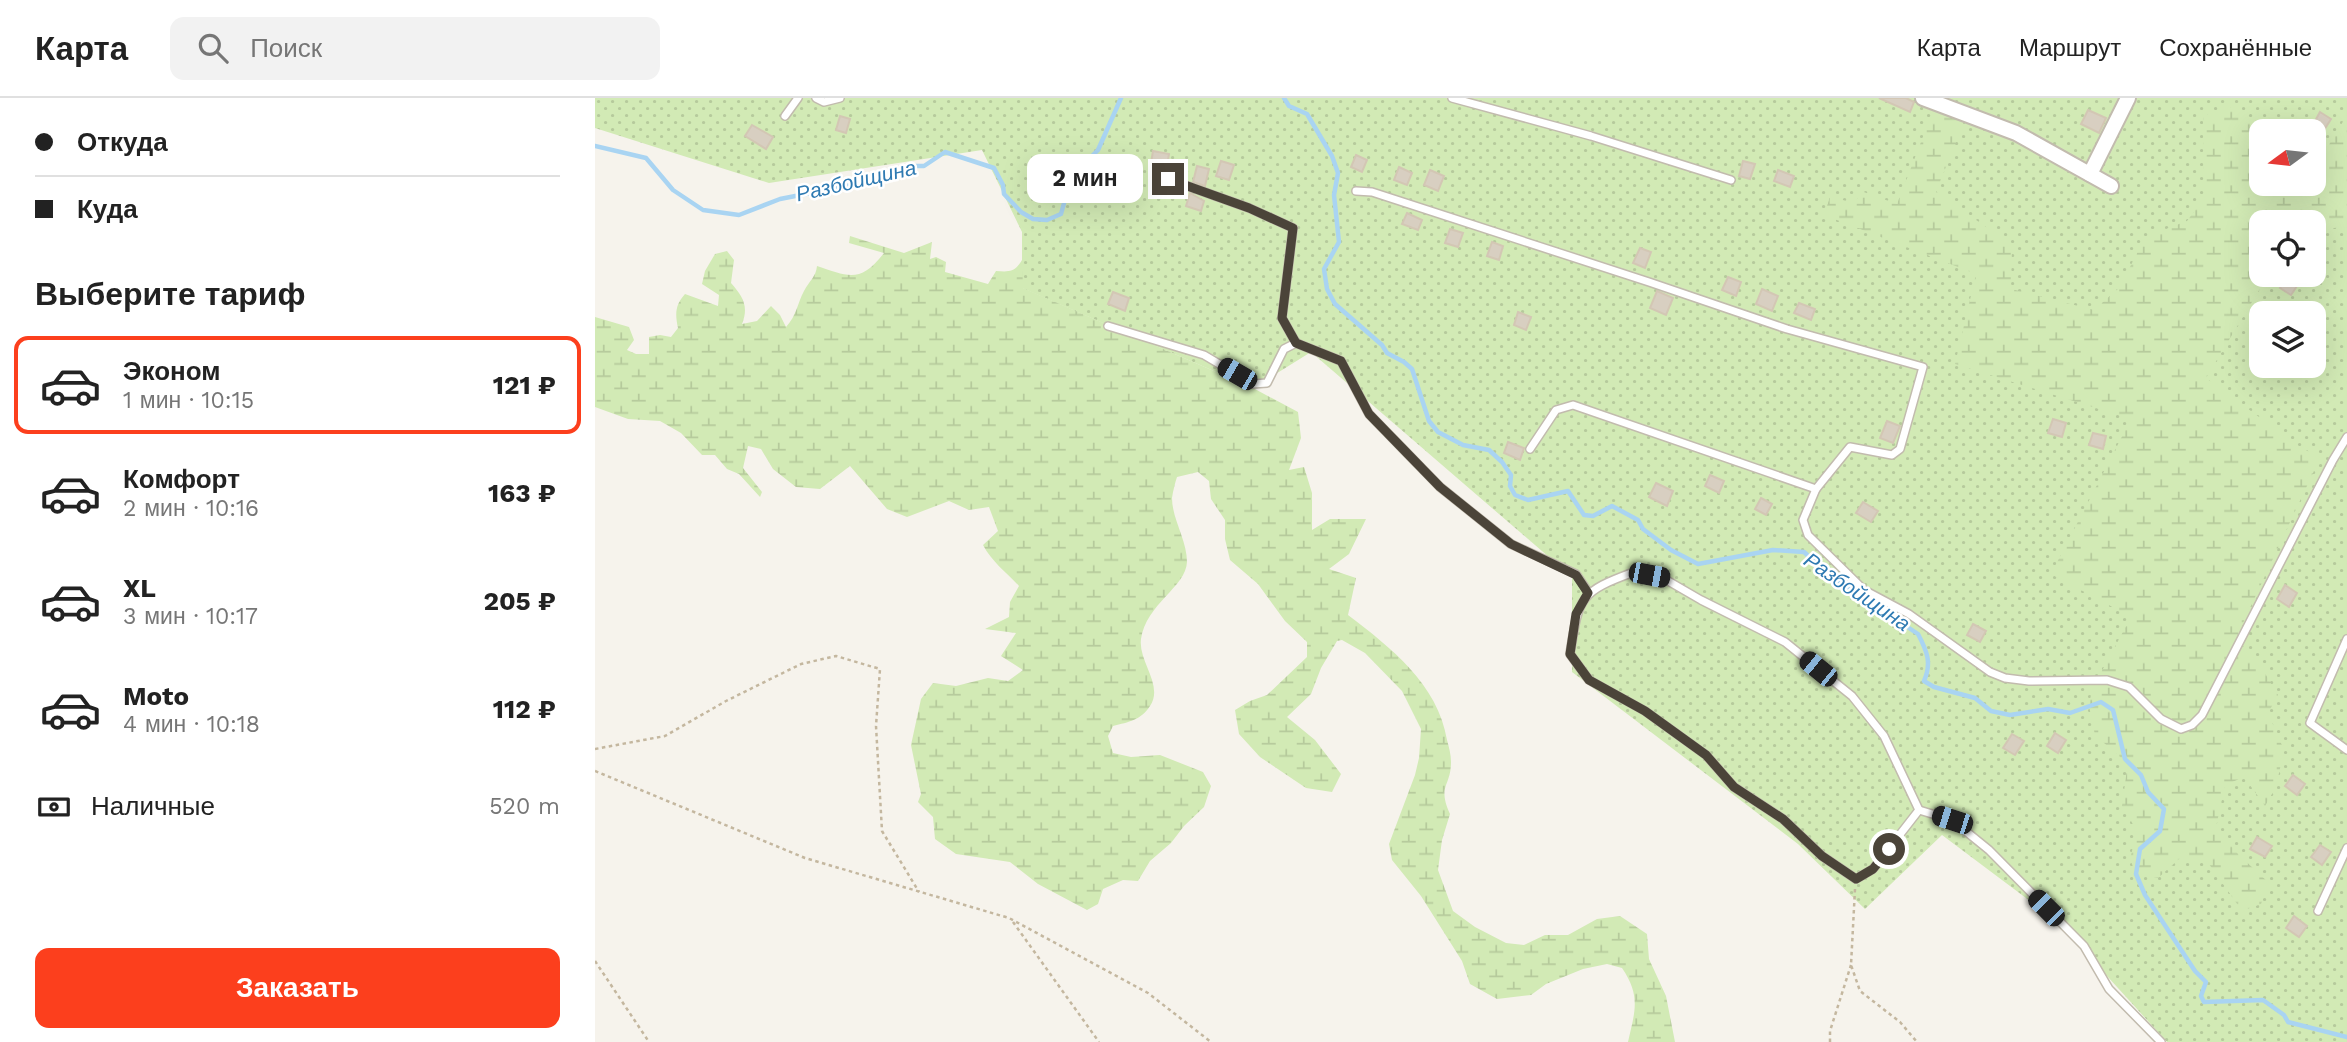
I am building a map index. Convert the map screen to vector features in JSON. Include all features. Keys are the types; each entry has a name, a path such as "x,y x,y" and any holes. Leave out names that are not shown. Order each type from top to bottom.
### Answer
{"street":[{"path":"1923,98 2016,133 2111,186"},
{"path":"2090,174 2128,98"}],"lane":[{"path":"785,116 799,98"},
{"path":"816,98 824,102 840,98"},
{"path":"1452,98 1591,136 1731,180"},
{"path":"1168,179 1249,208 1293,228 1282,318 1296,343 1341,361 1369,414 1440,487 1511,544 1576,575 1588,593"},
{"path":"1356,191 1372,192 1787,329 1923,368 1900,449 1892,455 1850,447 1816,489 1803,520 1808,535 1864,590 1909,614 1990,672 2005,678 2029,681 2107,680 2129,687 2161,719 2181,729 2192,725 2202,715 2347,437"},
{"path":"1108,326 1204,355 1253,384 1267,383 1284,349 1296,343"},
{"path":"1530,449 1556,410 1573,405 1816,489"},
{"path":"1919,810 1873,869 1856,879 1822,856 1783,819 1734,787 1706,755 1645,711 1589,680 1570,654 1576,614 1588,593 1635,572 1663,578 1785,642 1852,696 1884,736 1919,810 1952,820 1989,850 2084,946 2109,989 2161,1042"},
{"path":"2347,639 2310,723 2347,750"},
{"path":"2318,911 2347,848"}],"path":[{"path":"595,749 665,736 726,701 801,664 835,656 880,669 876,726 883,831 919,892"},
{"path":"595,771 805,858 1011,920 1148,993 1211,1042"},
{"path":"1830,1042 1830,1031 1851,965 1856,879"},
{"path":"1011,920 1099,1042"},
{"path":"595,961 649,1042"},
{"path":"1851,965 1860,991 1900,1023 1917,1042"}],"green space":[{"path":"595,98 2347,98 2347,1042 2167,1042 2058,922 1942,835 1865,909 1798,844 1572,672 1572,577 1311,352 1253,388 1022,288 1022,232 982,150 769,183 595,128"},
{"path":"1938,98 1946,98 1969,109 1936,192 2012,245 2011,289 2094,310 2120,287 2142,243 2153,234 2187,221 2204,198 2203,116 2229,106 2249,120 2249,196 2326,196 2326,150 2347,115 2347,226 2326,229 2326,210 2249,210 2249,287 2261,287 2253,301 2249,301 2249,307 2206,378 2297,445 2320,458 2236,638 2260,665 2278,695 2268,713 2284,750 2276,787 2265,806 2244,777 2225,785 2216,827 2238,854 2269,883 2261,904 2242,911 2209,864 2179,859 2158,878 2136,874 2130,859 2137,831 2122,806 2127,769 2120,757 2095,735 2089,706 2092,689 2131,617 2051,574 2131,419 1955,364 1976,274 1824,215 1830,197 1855,203 1861,191 1897,204"},
{"path":"850,236 904,253 932,242 930,259 936,257 946,262 945,272 988,284 996,271 1012,270 1022,260 1023,288 1253,388 1298,412 1301,438 1289,470 1304,467 1312,493 1312,530 1330,519 1366,519 1349,554 1329,569 1356,578 1348,615 1410,668 1434,701 1442,720 1451,759 1445,791 1450,814 1442,840 1438,870 1453,911 1475,927 1506,943 1524,945 1545,935 1568,935 1597,919 1620,916 1647,934 1649,959 1666,996 1675,1042 1628,1042 1635,1004 1632,987 1622,968 1607,964 1583,969 1546,984 1531,995 1497,999 1470,984 1462,961 1421,896 1392,860 1389,844 1415,775 1421,729 1402,691 1365,653 1342,640 1337,641 1321,668 1311,694 1287,717 1315,740 1341,774 1332,792 1306,788 1260,757 1239,734 1235,710 1267,695 1307,657 1307,642 1285,621 1258,584 1230,560 1225,539 1225,520 1211,499 1209,481 1198,472 1177,477 1172,498 1186,554 1185,571 1150,616 1141,639 1143,656 1153,682 1154,698 1143,714 1129,722 1113,726 1108,736 1113,753 1131,757 1160,755 1203,772 1211,786 1204,807 1171,843 1150,861 1138,881 1123,880 1103,889 1098,904 1087,910 1038,884 1010,862 956,854 935,839 933,817 918,802 921,794 911,745 921,699 933,683 956,686 988,678 1008,681 1023,670 1001,656 1016,633 985,629 1009,617 1010,602 1019,586 995,562 983,545 998,531 989,507 969,510 949,501 907,517 887,509 850,466 820,489 796,487 773,469 761,449 748,446 743,468 762,492 760,497 739,474 727,469 715,455 702,455 681,433 660,421 628,419 595,407 595,317 629,327 634,340 627,350 636,354 649,354 649,337 671,337 678,328 677,310 685,294 718,306 719,295 702,284 705,271 715,254 727,251 734,260 731,283 742,297 745,307 742,324 757,321 771,306 786,327 817,266 854,275 868,269 884,253 849,243"}],"building":[{"path":"1879,98 1906,98 1914,102 1910,112"},
{"path":"2088,110 2106,118 2099,133 2081,124"},
{"path":"2320,112 2331,119 2326,127 2326,119 2316,119"},
{"path":"840,116 850,119 846,133 836,130"},
{"path":"752,125 773,137 766,149 745,136"},
{"path":"1153,151 1169,154 1167,166 1151,163"},
{"path":"1356,155 1367,160 1362,172 1351,167"},
{"path":"1221,161 1234,165 1229,180 1216,176"},
{"path":"1743,161 1755,164 1750,179 1739,176"},
{"path":"1197,166 1209,169 1205,186 1193,182"},
{"path":"1399,167 1412,173 1407,185 1394,180"},
{"path":"1430,170 1444,176 1438,191 1424,185"},
{"path":"1778,170 1794,176 1790,187 1774,181"},
{"path":"1190,193 1204,201 1201,211 1186,206"},
{"path":"1407,213 1422,220 1418,230 1402,224"},
{"path":"1450,229 1463,233 1458,247 1445,243"},
{"path":"1492,242 1503,246 1499,260 1487,256"},
{"path":"1640,248 1651,252 1645,268 1633,263"},
{"path":"1728,277 1741,282 1736,296 1722,290"},
{"path":"2281,287 2296,287 2291,295"},
{"path":"1762,289 1778,296 1772,311 1756,304"},
{"path":"1657,291 1673,298 1666,315 1650,308"},
{"path":"1113,292 1129,298 1125,311 1108,304"},
{"path":"1799,303 1815,309 1811,320 1794,313"},
{"path":"1518,312 1531,317 1526,330 1514,325"},
{"path":"2053,419 2066,423 2062,437 2048,433"},
{"path":"1887,421 1900,426 1893,443 1880,438"},
{"path":"2093,433 2106,436 2103,449 2089,445"},
{"path":"1508,442 1524,448 1520,460 1504,453"},
{"path":"1710,475 1724,481 1719,493 1705,486"},
{"path":"1656,483 1673,491 1667,506 1649,497"},
{"path":"1761,498 1772,504 1766,515 1755,509"},
{"path":"1863,502 1878,511 1871,522 1856,513"},
{"path":"2285,585 2297,593 2289,607 2277,599"},
{"path":"1973,624 1986,631 1980,642 1967,635"},
{"path":"2055,733 2066,740 2058,753 2047,746"},
{"path":"2012,734 2024,741 2015,755 2003,748"},
{"path":"2293,775 2305,784 2297,795 2285,786"},
{"path":"2257,837 2272,846 2265,857 2250,849"},
{"path":"2320,845 2331,852 2322,865 2311,857"},
{"path":"2294,916 2307,926 2299,937 2286,928"}],"waterway":[{"name":"Разбойщина","path":"595,146 646,158 673,190 703,210 739,215 780,199 872,181 909,166 924,166 945,152 994,168 1003,185 1004,194 1021,212 1033,219 1047,220 1061,214 1066,196 1098,150 1121,98"},
{"name":"Разбойщина","path":"1284,98 1289,106 1307,114 1332,156 1338,173 1334,195 1339,242 1324,269 1327,289 1335,304 1382,345 1387,353 1412,369 1429,421 1438,432 1463,445 1489,450 1511,475 1510,486 1515,495 1528,500 1568,491 1584,515 1593,516 1612,506 1638,520 1643,529 1671,550 1698,564 1773,550 1804,552 1828,574 1918,634 1927,657 1928,668 1924,681 1934,687 1975,698 1991,711 2010,715 2048,709 2070,713 2101,702 2113,710 2125,759 2141,775 2148,792 2164,809 2160,831 2140,849 2136,874 2145,895 2195,971 2206,982 2201,996 2204,1002 2263,1000 2284,1015 2288,1022 2347,1037"}],"route":[{"path":"1168,179 1249,208 1293,228 1282,318 1296,343 1341,361 1369,414 1440,487 1511,544 1576,575 1588,593 1576,614 1570,654 1589,680 1645,711 1706,755 1734,787 1783,819 1822,856 1856,879 1873,869 1889,849"}]}
